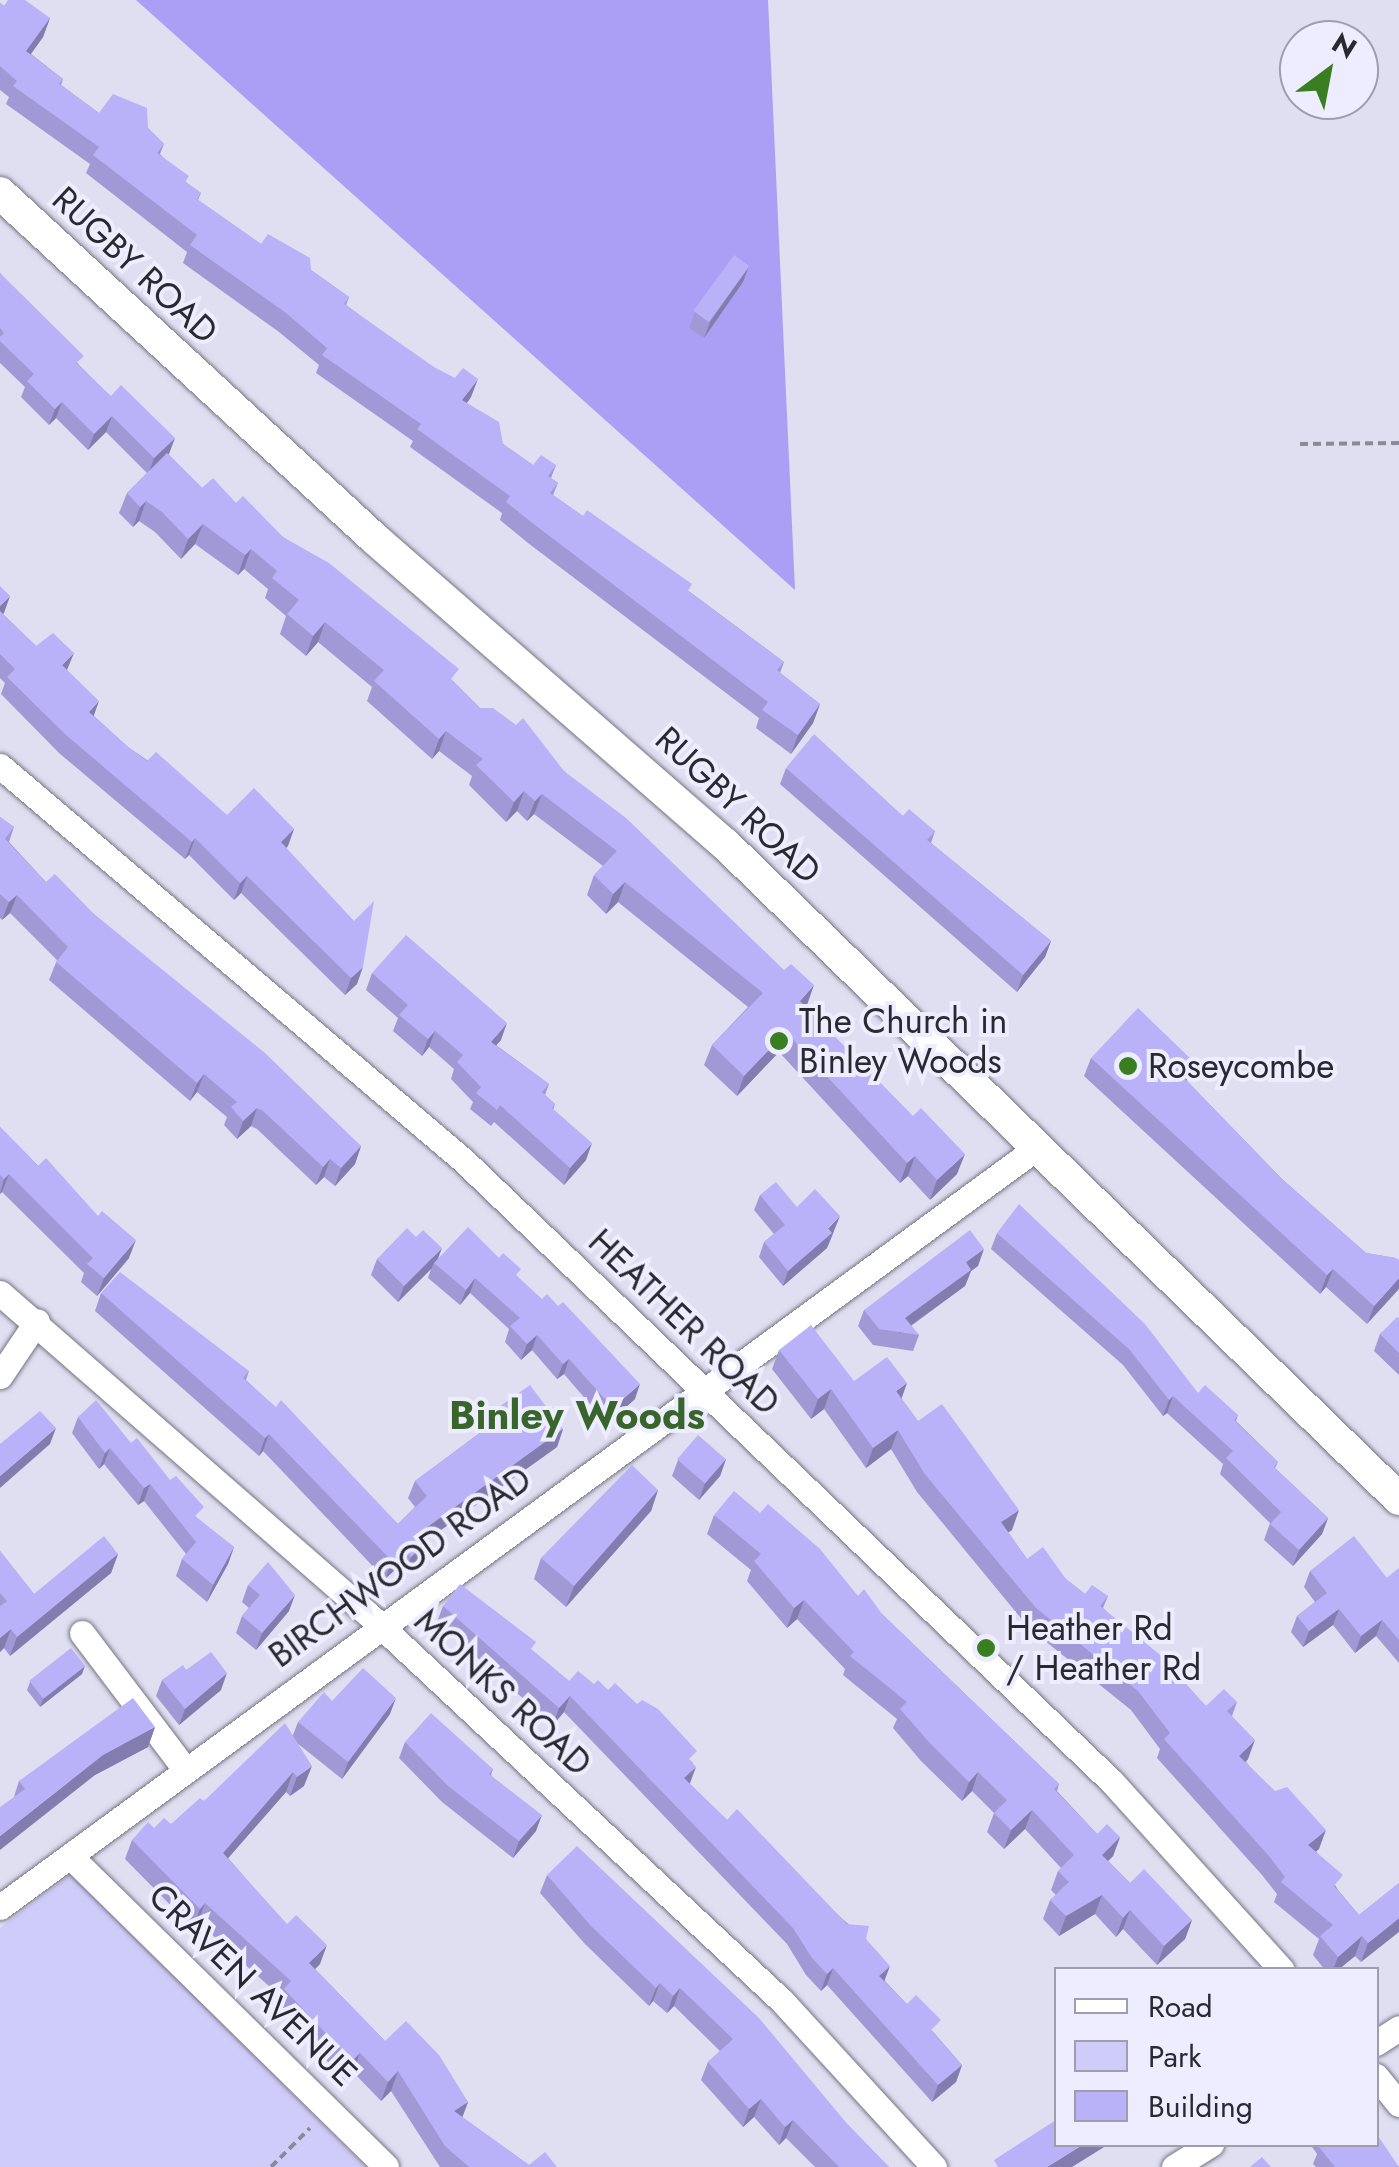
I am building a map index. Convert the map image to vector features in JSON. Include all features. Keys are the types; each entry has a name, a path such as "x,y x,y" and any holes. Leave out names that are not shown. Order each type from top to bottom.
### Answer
{"main road":[{"name":"RUGBY ROAD","path":"0,193 374,539 725,844 1399,1499"}],"street":[{"name":"HEATHER ROAD","path":"0,766 463,1160 1112,1782 1279,1967"},
{"name":"BIRCHWOOD ROAD","path":"0,1907 378,1624 1039,1146"},
{"name":"MONKS ROAD","path":"0,1292 378,1624 782,2002 934,2167"},
{"path":"0,1376 37,1321"},
{"path":"82,1633 185,1770"},
{"name":"CRAVEN AVENUE","path":"70,1856 386,2167"},
{"path":"1379,2080 1399,2104"},
{"path":"1174,2167 1206,2147"}],"path":[{"path":"1300,444 1399,443"},
{"path":"271,2167 330,2109"}],"green space":[{"path":"72,1873 365,2167 0,2167 0,1928"}],"shaded area":[{"path":"136,0 768,0 795,590"}],"building":[{"path":"8,0 25,0 50,18 26,51 63,79 59,84 99,113 113,94 147,108 148,128 164,144 157,153 189,176 185,182 201,193 197,199 261,244 268,234 310,258 311,270 349,297 344,304 434,367 455,378 463,368 478,379 462,400 499,422 503,444 533,465 541,455 556,465 548,476 558,483 550,493 583,516 587,510 692,584 688,591 784,662 777,670 820,704 798,735 762,710 768,702 506,502 510,496 417,429 421,424 322,355 327,348 286,313 190,245 197,235 93,155 99,147 13,86 17,81 0,66 0,3 4,6"},
{"path":"734,255 749,266 709,322 693,311"},
{"path":"0,273 84,356 76,363 111,396 121,385 175,438 154,458 112,416 94,434 62,402 55,409 27,381 34,374 0,341 4,333 0,328"},
{"path":"167,453 202,488 213,478 236,503 243,496 283,537 329,563 459,669 451,679 480,708 493,708 516,725 523,718 564,771 626,818 784,970 791,964 814,985 800,1001 913,1116 921,1108 965,1154 937,1180 915,1156 907,1163 786,1032 744,1076 712,1045 763,993 625,882 613,894 594,875 617,851 542,794 535,801 524,791 514,802 476,765 483,759 446,731 439,739 374,681 384,670 325,622 313,636 287,614 299,600 272,578 277,571 251,549 245,555 203,524 188,539 146,501 140,507 127,493"},
{"path":"0,586 10,596 0,606"},
{"path":"0,611 36,646 53,633 74,653 62,665 99,701 89,712 128,747 147,761 156,752 227,815 254,788 294,829 281,842 354,921 374,901 363,967 351,978 247,876 240,883 195,838 192,842 66,735 7,677 15,669 0,654"},
{"path":"814,734 903,816 909,809 935,831 927,840 1051,941 1023,975 786,768"},
{"path":"0,817 14,827 5,839 46,882 55,874 94,914 265,1053 361,1146 341,1168 330,1159 323,1167 257,1108 243,1121 231,1107 237,1102 204,1074 197,1083 56,962 68,947 17,895 9,902 0,894"},
{"path":"406,935 507,1023 491,1042 549,1084 542,1092 555,1104 552,1108 592,1143 570,1168 500,1105 497,1110 476,1093 481,1087 457,1062 463,1055 435,1031 428,1039 399,1015 408,1005 372,973"},
{"path":"1138,1008 1193,1061 1181,1075 1282,1179 1366,1253 1399,1260 1399,1278 1374,1306 1333,1269 1327,1275 1091,1058"},
{"path":"0,1127 38,1166 46,1158 98,1216 102,1211 136,1240 104,1278 87,1264 93,1258 9,1174 4,1179 0,1175"},
{"path":"776,1182 797,1207 815,1189 840,1216 828,1228 832,1233 788,1271 764,1242 785,1225 760,1195"},
{"path":"1019,1204 1145,1324 1198,1393 1205,1385 1238,1415 1234,1420 1278,1462 1274,1467 1328,1518 1299,1550 1270,1524 1281,1512 1226,1458 1233,1451 1173,1396 1169,1400 1129,1349 997,1233"},
{"path":"468,1227 499,1258 503,1253 521,1269 516,1275 542,1299 547,1294 558,1306 563,1302 640,1384 613,1408 569,1359 563,1364 537,1335 527,1344 510,1326 520,1318 475,1278 466,1290 434,1263"},
{"path":"407,1228 416,1237 423,1230 442,1248 404,1286 377,1259"},
{"path":"970,1230 984,1249 966,1262 971,1270 905,1318 919,1335 879,1329 864,1310"},
{"path":"120,1272 249,1371 243,1378 276,1407 281,1400 398,1524 427,1496 415,1481 492,1424 486,1416 530,1385 563,1429 419,1533 428,1541 411,1557 404,1549 392,1561 269,1434 265,1438 101,1293"},
{"path":"1399,1318 1399,1353 1380,1334"},
{"path":"811,1325 854,1381 887,1357 907,1383 896,1391 918,1421 942,1404 1019,1510 1001,1522 1027,1559 1043,1547 1066,1579 1085,1594 1092,1585 1108,1596 1100,1606 1159,1654 1206,1706 1224,1689 1237,1702 1227,1711 1255,1740 1239,1756 1275,1791 1287,1787 1326,1830 1308,1845 1343,1875 1334,1886 1359,1915 1399,1883 1399,1918 1368,1943 1362,1936 1338,1957 1320,1936 1333,1925 1281,1882 1285,1877 1269,1856 1164,1739 1170,1733 1138,1691 1036,1608 924,1473 898,1430 873,1448 831,1389 818,1399 779,1350"},
{"path":"96,1400 131,1443 137,1438 170,1480 176,1476 204,1507 195,1516 234,1547 213,1585 182,1559 196,1542 150,1484 144,1488 110,1448 105,1453 78,1417"},
{"path":"40,1411 56,1428 0,1476 0,1444"},
{"path":"698,1435 726,1459 705,1483 677,1459"},
{"path":"632,1465 658,1490 574,1586 541,1558"},
{"path":"734,1491 760,1513 768,1504 820,1549 858,1596 864,1589 882,1614 1059,1784 1054,1789 1097,1834 1107,1824 1120,1837 1102,1855 1130,1883 1144,1869 1192,1920 1164,1946 1130,1910 1123,1918 1102,1895 1066,1916 1050,1900 1069,1882 1058,1871 1074,1855 1032,1810 1011,1830 994,1813 1007,1800 978,1772 969,1782 900,1709 907,1702 850,1656 854,1652 804,1600 794,1608 754,1561 761,1554 714,1515"},
{"path":"104,1536 118,1554 17,1637 11,1629 0,1638 0,1606 7,1601 0,1593 0,1551 34,1594"},
{"path":"1354,1536 1387,1578 1399,1568 1399,1640 1382,1620 1361,1636 1339,1609 1309,1631 1297,1616 1327,1593 1310,1571"},
{"path":"268,1562 295,1595 262,1633 242,1616 260,1595 248,1585"},
{"path":"460,1584 536,1642 531,1649 569,1681 578,1671 594,1684 598,1680 608,1690 615,1683 637,1704 642,1700 658,1709 697,1751 689,1759 696,1767 684,1778 727,1820 737,1809 847,1924 869,1926 866,1939 890,1966 879,1976 907,2004 916,1995 941,2020 931,2030 962,2065 938,2085 833,1968 827,1974 793,1928 570,1696 559,1708 443,1606"},
{"path":"71,1648 85,1666 43,1699 29,1681"},
{"path":"211,1652 227,1673 185,1709 162,1680 183,1665 186,1670"},
{"path":"363,1668 396,1698 348,1762 298,1722 324,1692 332,1701"},
{"path":"133,1698 155,1727 103,1755 0,1836 0,1807 25,1789 19,1781"},
{"path":"431,1713 493,1769 489,1774 542,1815 519,1841 448,1786 405,1742"},
{"path":"285,1723 312,1766 297,1777 293,1772 223,1853 287,1924 296,1915 327,1945 309,1963 385,2041 406,2021 439,2055 468,2102 454,2111 529,2165 545,2152 557,2167 469,2167 445,2146 398,2071 388,2082 360,2053 352,2061 284,1989 291,1981 205,1903 200,1909 132,1840 148,1822 154,1828 164,1818 171,1824 200,1798 204,1801"},
{"path":"577,1846 759,2018 849,2126 889,2167 839,2167 793,2120 785,2127 761,2099 749,2109 708,2062 733,2039 680,1988 673,1996 660,1983 656,1988 591,1926 547,1875"},
{"path":"1054,2121 1054,2147 1079,2147 1047,2167 998,2167 994,2160"},
{"path":"1379,2137 1399,2167 1335,2167 1319,2147 1379,2147"},
{"path":"1262,2157 1271,2167 1250,2167"}],"place":[{"name":"The Church in Binley Woods","path":"779,1041"},
{"name":"Roseycombe","path":"1128,1066"},
{"name":"Heather Rd / Heather Rd","path":"986,1648"}],"district":[{"name":"Binley Woods","path":"577,1415"}]}
